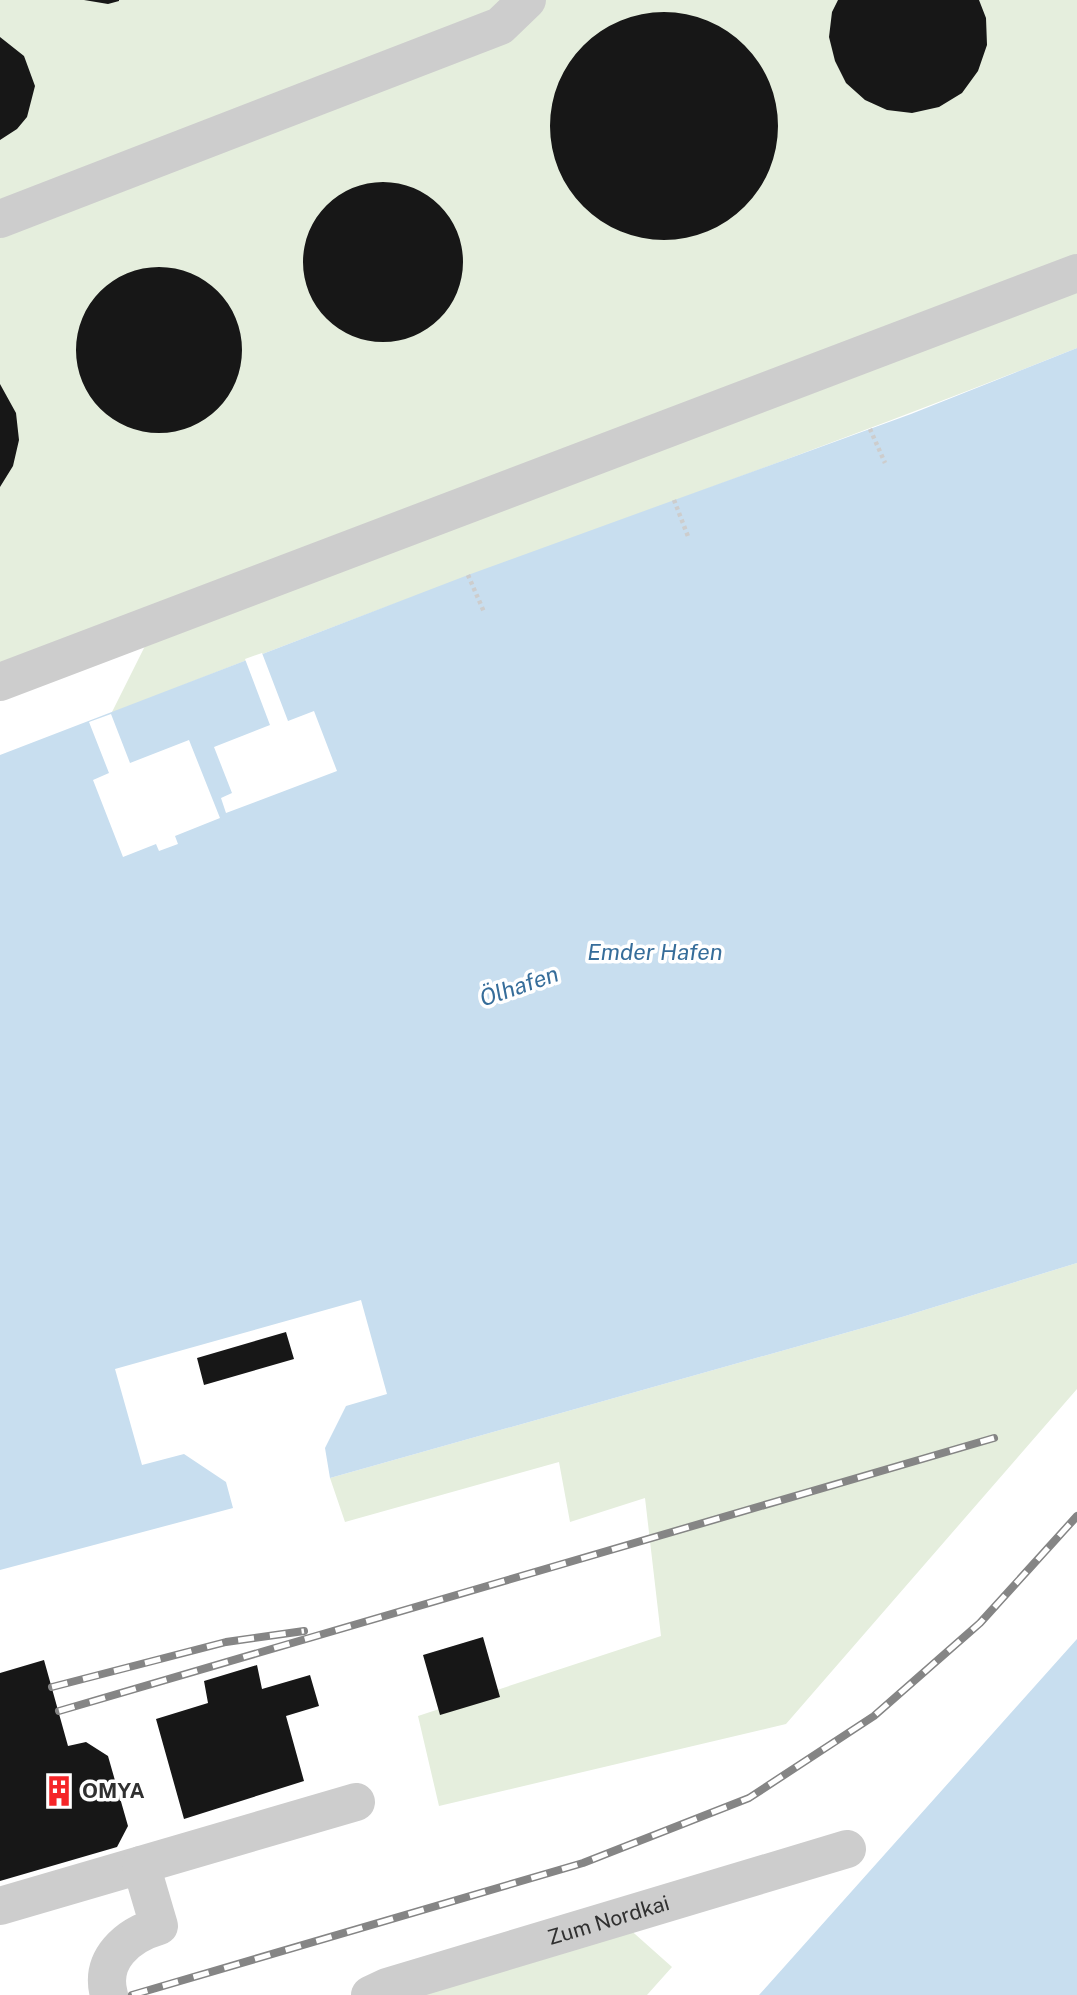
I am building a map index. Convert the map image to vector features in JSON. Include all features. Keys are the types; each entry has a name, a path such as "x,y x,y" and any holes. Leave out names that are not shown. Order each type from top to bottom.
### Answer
{"lane":[{"path":"0,219 500,26 527,0"},
{"path":"0,682 1077,273"},
{"path":"0,1906 356,1802"},
{"name":"Zum Nordkai","path":"372,1992 847,1849"},
{"path":"109,1995 107,1971 113,1959 139,1932 159,1926 141,1865"}],"path":[{"path":"870,429 885,463"},
{"path":"674,500 689,539"},
{"path":"468,575 484,612"}],"green space":[{"path":"0,0 1077,0 1077,348 836,441 352,620 111,714 156,624 0,682"},
{"path":"1077,1263 1077,1389 786,1724 439,1806 418,1716 661,1636 645,1498 570,1522 559,1462 345,1522 330,1478 902,1317"},
{"path":"617,1918 672,1967 647,1995 406,1995"}],"water":[{"name":"Emder Hafen","path":"1077,348 1077,1263 902,1317 330,1478 325,1448 346,1406 387,1394 361,1300 115,1369 142,1465 184,1454 226,1482 233,1508 0,1570 0,755 468,575 911,414"},
{"path":"1077,1639 1077,1995 759,1995"}],"pier":[{"path":"262,653 288,721 314,711 337,771 226,813 221,798 232,793 214,747 270,725 245,659"},
{"path":"111,714 130,763 189,740 220,818 175,836 178,844 159,851 156,844 123,857 93,780 109,773 89,722"}],"building":[{"path":"84,0 119,0 119,1 108,4"},
{"path":"838,0 979,0 986,18 987,45 978,71 962,93 939,107 912,113 887,110 865,100 846,83 835,61 829,37 832,12"},
{"path":"664,12 697,17 718,26 736,38 752,54 773,93 778,126 773,159 764,180 752,198 736,214 697,235 664,240 631,235 610,226 592,214 576,198 555,159 550,126 555,93 564,72 576,54 592,38 631,17"},
{"path":"0,37 24,56 35,86 27,117 17,129 0,140"},
{"path":"383,182 414,188 439,206 457,231 463,262 457,293 439,318 414,336 383,342 352,336 327,318 309,293 303,262 309,231 327,206 352,188"},
{"path":"159,267 191,273 218,291 236,318 242,350 236,382 218,409 191,427 159,433 127,427 100,409 82,382 76,350 82,318 100,291 127,273"},
{"path":"0,384 16,413 19,440 13,466 0,487"},
{"path":"286,1332 294,1359 204,1385 197,1358"},
{"path":"483,1637 500,1697 440,1715 423,1655"},
{"name":"OMYA","path":"44,1660 68,1746 86,1742 108,1756 128,1826 117,1847 0,1881 0,1673"},
{"path":"257,1665 262,1689 310,1675 319,1706 286,1716 304,1781 184,1819 156,1719 208,1703 204,1681"}],"railway":[{"path":"59,1711 994,1438"},
{"path":"132,1995 583,1863 749,1798 874,1716 980,1623 1077,1516"},
{"path":"52,1687 226,1642 304,1631"}],"place":[{"name":"OMYA","path":"59,1791"}],"water label":[{"name":"Ölhafen","path":"519,986"}]}
